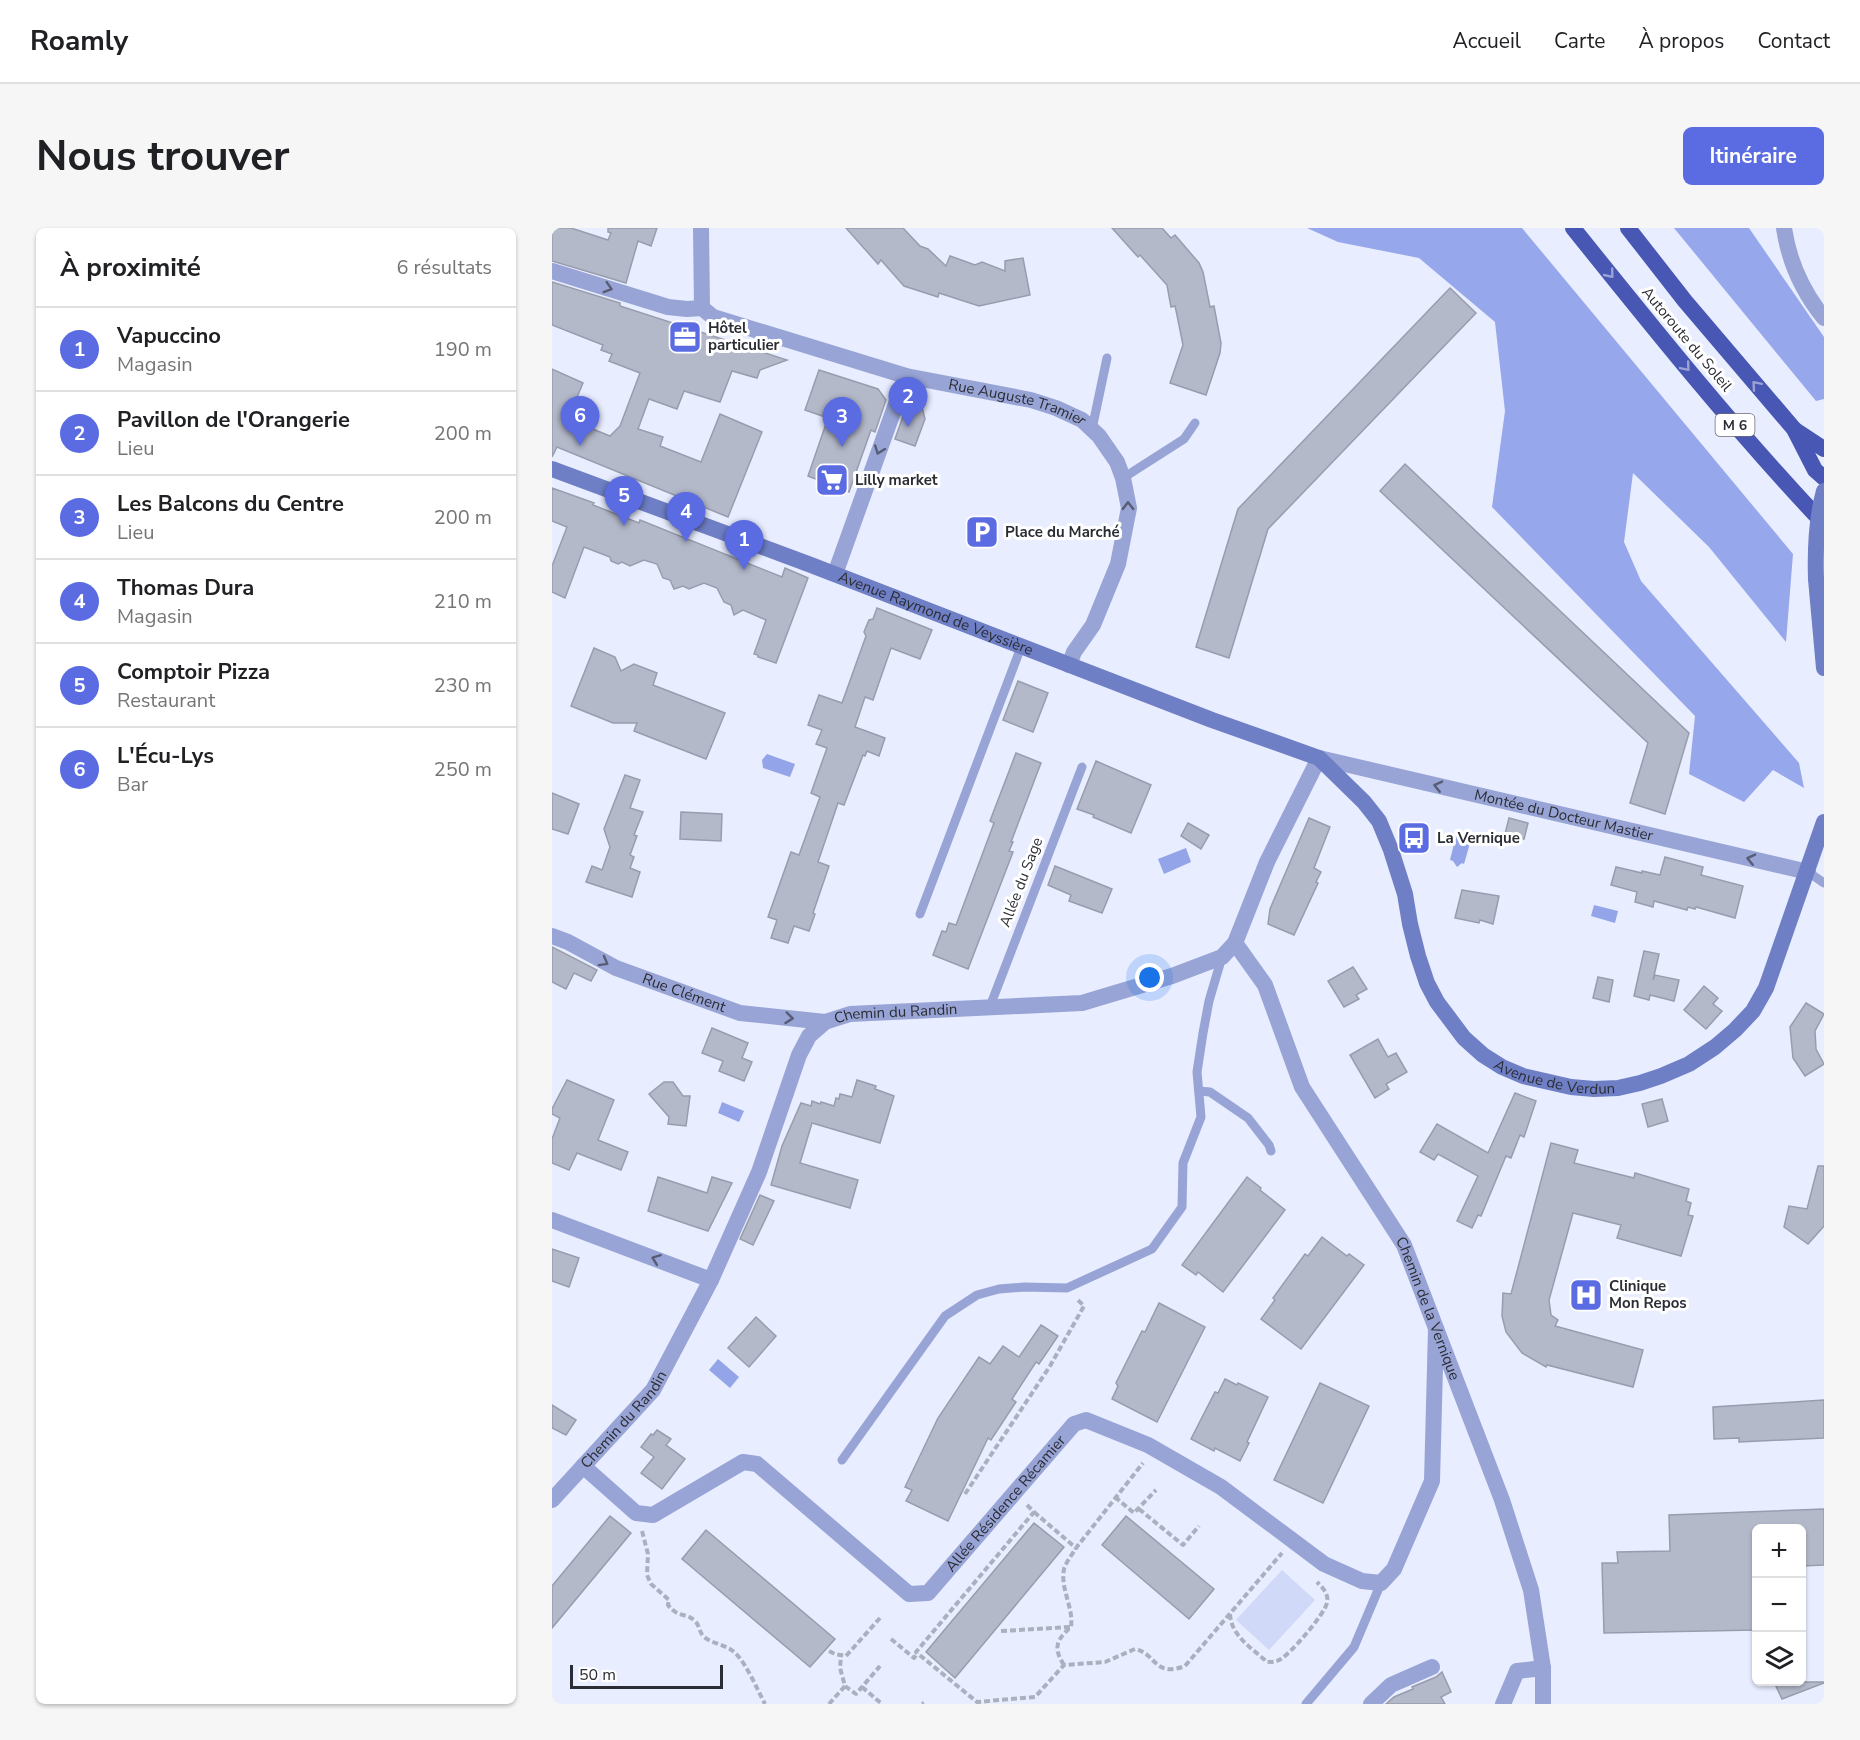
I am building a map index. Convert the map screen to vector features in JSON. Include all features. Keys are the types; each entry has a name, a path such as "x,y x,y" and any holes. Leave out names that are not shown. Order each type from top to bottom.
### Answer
{"highway":[{"name":"Autoroute du Soleil","path":"1573,228 1771,467 1824,524"},
{"name":"Autoroute du Soleil","path":"1628,228 1685,301 1794,429 1815,470 1824,478"},
{"path":"1794,429 1824,449"}],"main road":[{"name":"Avenue Raymond de Veyssière","path":"552,469 835,574 1212,720 1320,758"},
{"path":"1824,491 1817,529 1816,579 1824,668"},
{"name":"Avenue de Verdun","path":"1320,758 1364,802 1379,821 1402,883 1418,956 1427,983 1437,1002 1464,1038 1483,1055 1502,1067 1523,1076 1570,1088 1618,1088 1640,1083 1689,1064 1735,1030 1753,1011 1766,988 1824,822"}],"street":[{"path":"701,228 702,308"},
{"path":"1784,228 1796,274 1824,318"},
{"name":"Rue Auguste Tramier","path":"552,271 668,307 702,308 713,317 906,376 942,381 1031,400 1082,420 1108,447 1123,478 1129,508 1118,564 1093,625 1074,652 1069,665"},
{"path":"835,574 906,376"},
{"name":"Montée du Docteur Mastier","path":"1320,758 1808,872"},
{"name":"Chemin du Randin","path":"552,1500 652,1390 711,1280 759,1172 799,1055 809,1036 825,1022 850,1014 1082,1003 1172,976 1222,957 1235,943 1267,862 1320,758"},
{"name":"Rue Clément","path":"552,936 616,968 740,1013 825,1022"},
{"name":"Chemin de la Vernique","path":"1235,943 1264,985 1302,1088 1404,1245 1502,1500 1528,1580 1543,1668 1543,1704"},
{"path":"552,1220 711,1280"},
{"path":"1381,1583 1394,1569 1432,1481 1436,1329"},
{"name":"Allée Résidence Récamier","path":"636,1514 653,1515 743,1462 757,1464 909,1594 928,1593 1074,1424 1086,1420 1148,1445 1221,1487 1287,1546 1362,1581 1381,1583"},
{"path":"583,1466 636,1514"},
{"path":"1371,1704 1391,1684 1432,1667"},
{"path":"1503,1704 1517,1671 1543,1668"}],"lane":[{"path":"1092,429 1107,358"},
{"path":"1123,478 1184,439 1195,423"},
{"path":"920,914 1021,647"},
{"name":"Allée du Sage","path":"989,1009 1082,767"},
{"path":"1808,872 1824,883"},
{"path":"842,1460 945,1316 977,1295 999,1289 1067,1288 1152,1249 1182,1208 1183,1163 1201,1117 1197,1072 1203,1033 1209,1001 1222,957"},
{"path":"1199,1091 1210,1092 1248,1118 1269,1144 1271,1151"},
{"path":"1306,1704 1353,1647 1381,1583"}],"path":[{"path":"965,1494 1050,1366 1084,1306 1067,1288"},
{"path":"1064,1665 1057,1654 1058,1643 1062,1635 1071,1627 1072,1619 1064,1568 1076,1548 1143,1462"},
{"path":"1115,1497 1134,1513 1156,1490"},
{"path":"1014,1495 1076,1548"},
{"path":"1139,1509 1183,1545 1199,1526"},
{"path":"891,1639 914,1658 918,1653 916,1652 1034,1512"},
{"path":"636,1514 647,1544 646,1568 651,1584 669,1600 668,1605 675,1613 691,1618 697,1623 705,1638 735,1653 765,1704"},
{"path":"918,1653 977,1702 1009,1702 1035,1697 1064,1665 1105,1662 1135,1649 1140,1650 1160,1667 1178,1669 1185,1666 1287,1546"},
{"path":"1287,1546 1291,1559"},
{"path":"1230,1614 1232,1628 1238,1636 1267,1662 1280,1660 1305,1635 1327,1603 1324,1589 1316,1581"},
{"path":"829,1651 846,1656 880,1618"},
{"path":"1001,1632 1071,1627"},
{"path":"841,1656 840,1668 846,1686 856,1694 880,1666"},
{"path":"829,1704 846,1686"},
{"path":"862,1687 882,1704"}],"shaded area":[{"path":"1307,228 1522,228 1793,554 1786,642 1709,547 1633,473 1624,542 1641,581 1799,763 1804,788 1773,770 1744,802 1689,774 1695,716 1492,507 1505,411 1495,322 1419,258 1338,242"},
{"path":"1674,228 1749,228 1824,337 1824,399 1816,401"},
{"path":"767,754 795,764 790,777 763,768 762,760"},
{"path":"1457,832 1472,836 1464,864 1457,867 1450,860"},
{"path":"1186,848 1191,862 1164,874 1158,859"},
{"path":"1594,905 1618,911 1615,923 1591,916"},
{"path":"722,1102 744,1111 739,1122 718,1113"},
{"path":"718,1359 739,1377 730,1388 709,1370"},
{"path":"1282,1570 1315,1600 1269,1650 1236,1620"}],"building":[{"path":"552,228 571,228 608,240 611,233 608,232 608,228 657,228 651,246 638,241 626,283 552,261"},
{"path":"846,228 903,228 920,246 928,249 946,266 950,256 975,265 982,262 1005,271 1005,261 1023,258 1030,295 979,306 939,293 938,297 904,286 881,260 878,264"},
{"path":"1112,228 1162,228 1171,238 1175,235 1199,263 1210,307 1214,306 1221,343 1220,353 1206,395 1170,383 1183,345 1175,306 1171,307 1167,285"},
{"path":"552,282 787,360 760,370 757,378 732,371 720,402 684,391 677,409 649,399 638,429 663,437 660,446 701,462 720,414 762,432 728,517 557,447 552,457 552,369 583,383 568,419 610,436 620,426 640,373 609,361 612,354 601,350 603,345 552,325"},
{"path":"1450,288 1476,313 1268,529 1229,658 1196,647 1238,509"},
{"path":"819,370 878,389 886,400 875,432 871,430 849,492 808,476 828,418 805,410"},
{"path":"920,398 925,419 915,446 895,439 907,405"},
{"path":"1405,464 1689,733 1665,814 1630,803 1648,743 1380,491"},
{"path":"552,488 639,523 640,520 782,577 785,568 808,578 776,663 754,654 766,620 743,610 734,615 731,605 724,602 717,588 704,583 689,589 683,586 674,589 670,580 663,578 657,564 644,560 630,566 622,562 618,564 611,561 610,557 584,547 565,598 552,592 552,566 567,527 552,521"},
{"path":"877,608 932,630 920,659 891,648 873,700 865,697 855,727 885,738 879,756 867,751 865,756 863,755 844,805 838,803 818,862 829,866 809,931 794,926 788,943 771,938 777,920 768,917 791,852 799,855 820,797 811,793 827,748 816,744 822,730 808,725 819,695 842,703 866,636 864,632"},
{"path":"594,648 615,657 621,671 634,664 657,673 653,685 725,713 706,759 634,731 637,723 613,723 571,706"},
{"path":"1018,681 1048,693 1033,732 1003,720"},
{"path":"1016,753 1041,763 1011,842 1013,842 1009,851 1013,852 968,969 933,955 942,931 946,932 949,923 956,925 994,823 990,821"},
{"path":"1096,761 1151,785 1131,833 1077,809"},
{"path":"625,775 640,780 630,808 643,812 634,835 637,836 630,855 634,857 630,868 640,872 632,897 586,882 592,866 602,870 610,847 604,829"},
{"path":"552,793 579,804 568,834 552,829"},
{"path":"681,812 722,814 721,841 680,839"},
{"path":"1309,818 1330,827 1314,868 1321,872 1316,882 1318,883 1294,935 1268,924 1270,909"},
{"path":"1509,818 1528,823 1524,839 1505,834"},
{"path":"1188,823 1209,835 1201,849 1181,836"},
{"path":"1665,857 1703,867 1701,875 1743,886 1735,918 1696,907 1695,909 1688,907 1687,910 1654,901 1653,907 1635,902 1637,892 1611,885 1616,867 1660,875"},
{"path":"1055,866 1112,889 1102,913 1069,901 1071,895 1048,885"},
{"path":"1462,890 1499,896 1493,924 1480,920 1479,923 1455,918"},
{"path":"552,947 597,970 591,981 574,973 566,989 552,982"},
{"path":"1644,951 1659,954 1653,980 1655,975 1679,980 1674,1001 1650,995 1649,1000 1634,996"},
{"path":"1353,967 1367,989 1356,995 1359,999 1344,1007 1328,981"},
{"path":"1598,977 1613,980 1609,1002 1593,998"},
{"path":"1704,986 1718,998 1713,1004 1722,1011 1706,1029 1684,1010"},
{"path":"1806,1003 1824,1014 1815,1031 1816,1049 1824,1064 1805,1076 1793,1058 1790,1027"},
{"path":"712,1028 748,1043 742,1058 752,1062 744,1081 719,1071 723,1061 702,1053"},
{"path":"1378,1039 1388,1057 1396,1053 1407,1072 1386,1084 1389,1089 1375,1098 1350,1055"},
{"path":"567,1080 614,1100 598,1140 628,1152 621,1170 577,1153 569,1170 552,1163 552,1139 560,1118 552,1114 552,1109"},
{"path":"857,1080 876,1086 875,1089 894,1096 880,1143 812,1123 800,1163 858,1180 850,1208 771,1185 782,1146 801,1103 811,1106 812,1101 834,1106 840,1094 852,1097"},
{"path":"664,1082 673,1082 683,1096 690,1096 686,1126 668,1124 669,1117 649,1094"},
{"path":"1515,1093 1536,1101 1524,1137 1520,1135 1511,1158 1506,1156 1481,1216 1478,1215 1472,1228 1457,1221 1478,1176 1438,1154 1434,1160 1420,1152 1437,1124 1488,1153"},
{"path":"1662,1099 1668,1121 1648,1127 1642,1104"},
{"path":"1551,1143 1578,1150 1574,1163 1634,1178 1635,1173 1689,1189 1686,1201 1691,1203 1688,1215 1693,1216 1681,1256 1617,1238 1621,1225 1573,1213 1549,1300 1551,1315 1558,1320 1555,1326 1643,1350 1633,1387 1547,1365 1546,1367 1522,1353 1506,1332 1502,1316 1503,1293 1511,1294"},
{"path":"1818,1166 1824,1166 1824,1226 1808,1244 1784,1227 1789,1206 1807,1209"},
{"path":"658,1177 707,1193 712,1177 732,1183 708,1231 648,1211"},
{"path":"1247,1177 1285,1210 1223,1292 1198,1272 1196,1275 1182,1265"},
{"path":"760,1195 774,1201 753,1245 740,1239"},
{"path":"1322,1237 1347,1256 1349,1254 1364,1265 1301,1349 1261,1319 1275,1300 1273,1298 1305,1254 1308,1256"},
{"path":"552,1249 579,1258 569,1287 552,1281"},
{"path":"1159,1303 1205,1327 1157,1422 1112,1399 1118,1386 1116,1383"},
{"path":"756,1317 776,1336 749,1367 728,1348"},
{"path":"1041,1325 1058,1336 1039,1364 1036,1362 1012,1399 1016,1402 991,1440 988,1438 948,1521 906,1501 912,1490 905,1487 938,1418 979,1357 990,1364 1003,1346 1019,1357"},
{"path":"1225,1379 1268,1397 1240,1461 1191,1439 1215,1392 1218,1393"},
{"path":"1320,1383 1369,1406 1323,1503 1274,1480"},
{"path":"1824,1400 1824,1438 1739,1442 1739,1438 1714,1439 1713,1407"},
{"path":"552,1405 576,1420 566,1435 552,1428"},
{"path":"657,1430 671,1439 666,1445 685,1459 662,1489 641,1473 654,1457 641,1447"},
{"path":"1824,1509 1824,1565 1806,1566 1806,1524 1752,1524 1752,1630 1604,1633 1602,1563 1618,1563 1617,1552 1670,1551 1669,1515"},
{"path":"610,1516 631,1533 552,1628 552,1586"},
{"path":"1126,1516 1214,1589 1189,1619 1102,1545"},
{"path":"1034,1523 1064,1547 955,1678 926,1652"},
{"path":"706,1530 835,1639 810,1667 682,1559"},
{"path":"1442,1672 1451,1692 1441,1697 1445,1704 1386,1704 1394,1697"},
{"path":"1806,1682 1824,1682 1824,1683 1782,1699 1776,1686 1806,1686"}],"place":[{"name":"Hôtel particulier","path":"685,337"},
{"name":"Pavillon de l'Orangerie","path":"908,427"},
{"name":"L'Écu-Lys","path":"580,446"},
{"name":"Les Balcons du Centre","path":"842,447"},
{"name":"Lilly market","path":"832,480"},
{"name":"Comptoir Pizza","path":"624,526"},
{"name":"Place du Marché","path":"982,532"},
{"name":"Thomas Dura","path":"686,542"},
{"name":"Vapuccino","path":"744,570"},
{"name":"La Vernique","path":"1414,838"},
{"name":"Clinique Mon Repos","path":"1586,1295"}]}
